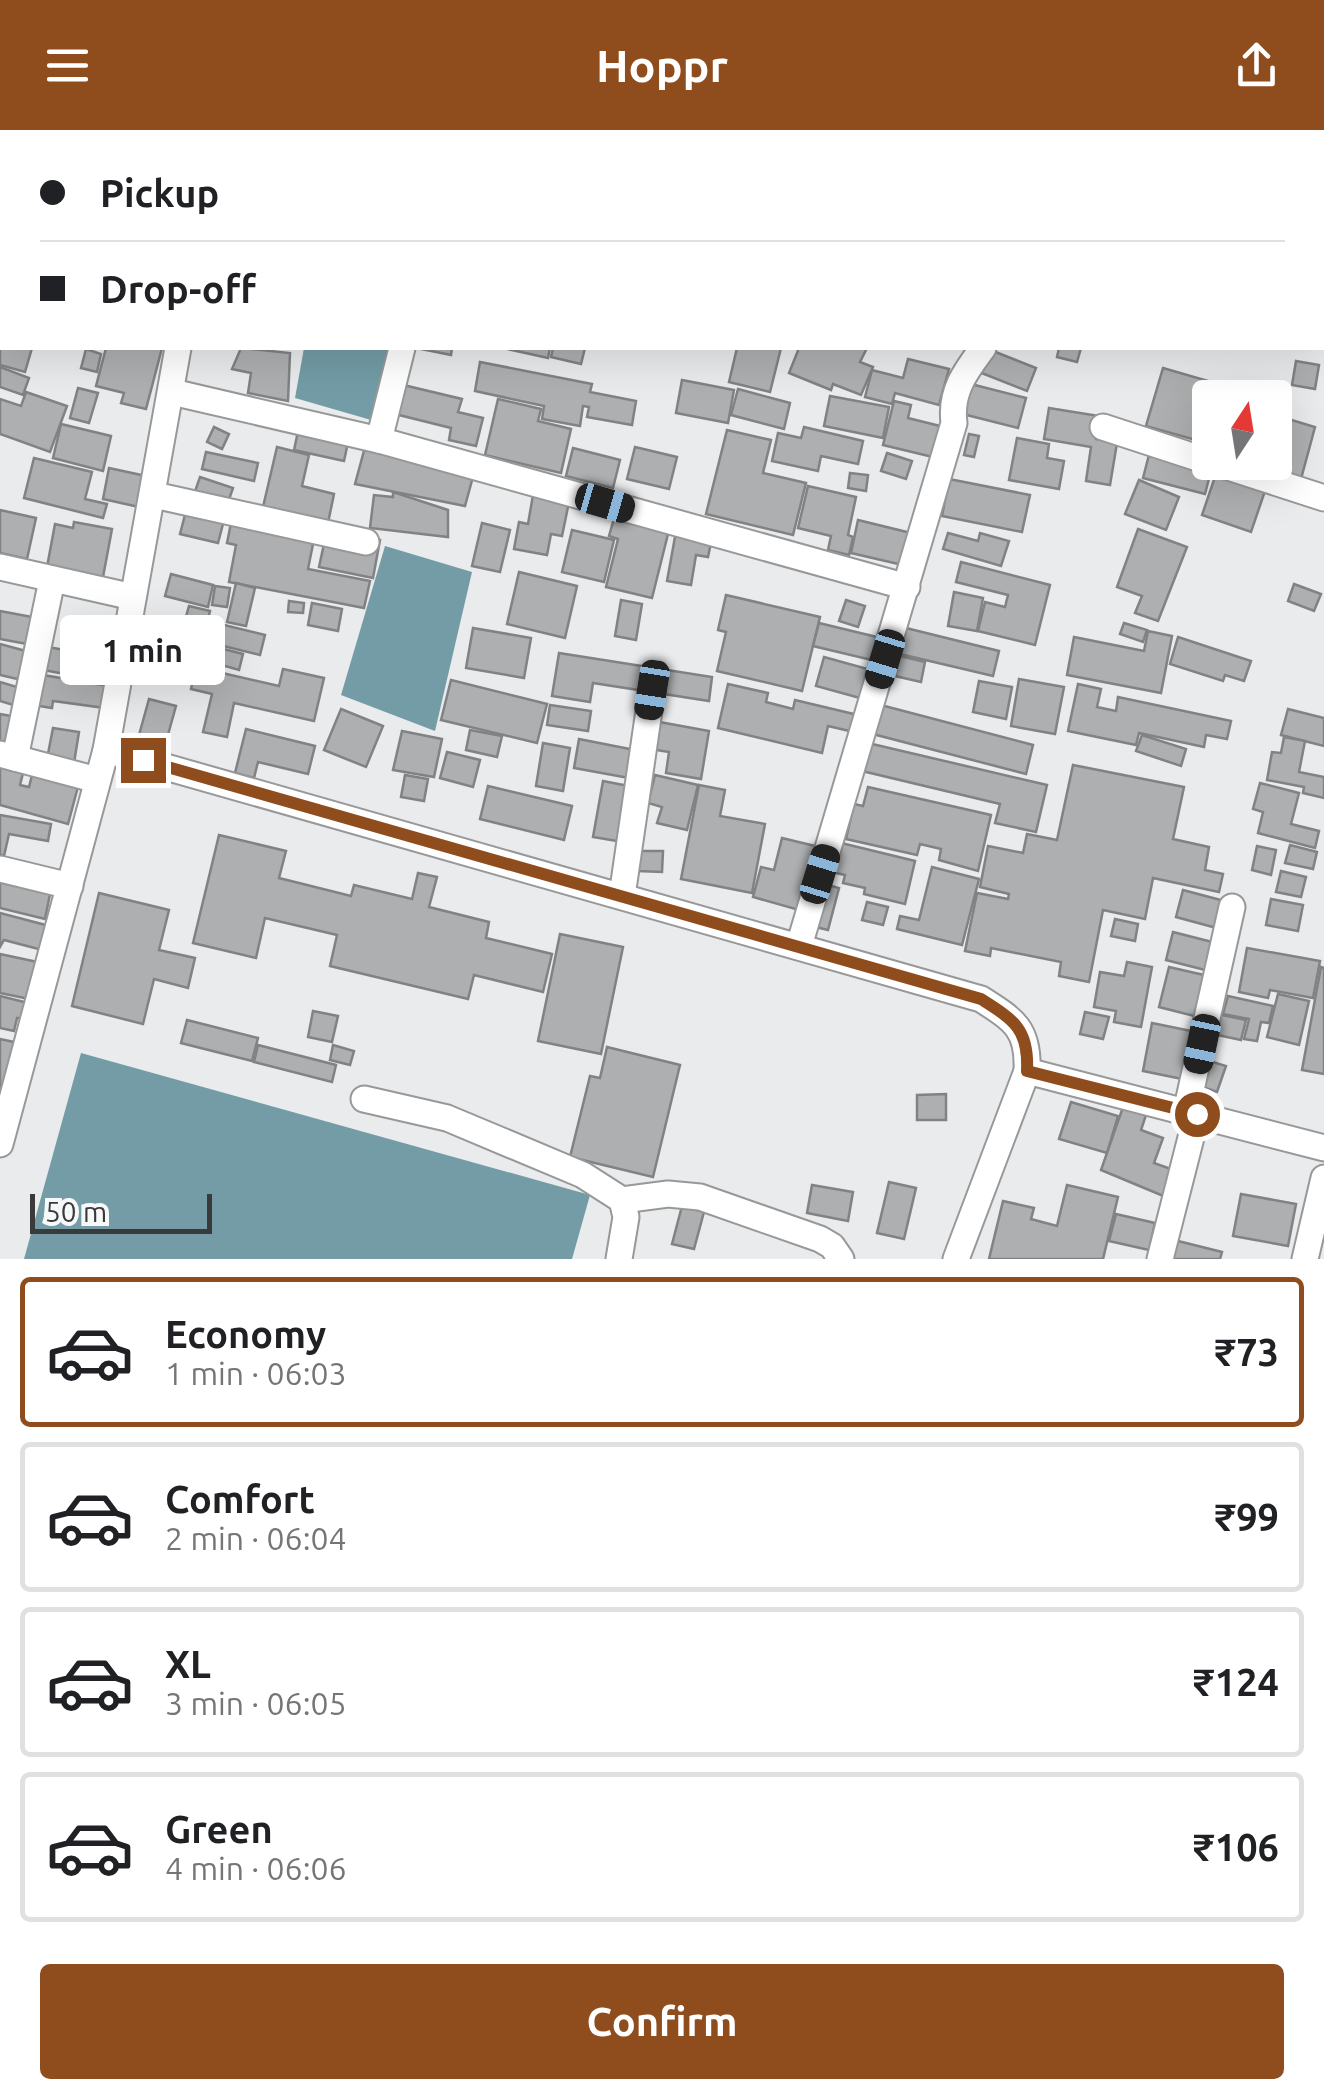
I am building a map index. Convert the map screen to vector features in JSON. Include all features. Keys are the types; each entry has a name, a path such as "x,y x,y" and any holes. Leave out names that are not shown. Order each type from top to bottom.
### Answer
{"street":[{"path":"0,1144 106,750 178,350"},
{"path":"379,440 402,350"},
{"path":"799,946 954,424 952,407 960,378 981,350"},
{"path":"172,392 379,440 906,587"},
{"path":"1104,428 1192,456"},
{"path":"1268,480 1324,498"},
{"path":"154,495 366,542"},
{"path":"0,567 133,597"},
{"path":"52,580 8,756 97,780"},
{"path":"622,896 652,690"},
{"path":"106,750 981,999 1013,1020 1022,1034 1028,1050 1027,1071 956,1259"},
{"path":"0,870 70,886"},
{"path":"1160,1259 1232,908"},
{"path":"1027,1071 1324,1148"},
{"path":"364,1099 446,1118 583,1175 622,1200 668,1194 700,1197 820,1239 832,1246 841,1259"},
{"path":"1305,1259 1324,1178"},
{"path":"619,1259 626,1217 622,1200"}],"water":[{"path":"304,350 396,350 378,422 295,398"},
{"path":"385,546 472,572 435,731 341,695"},
{"path":"81,1053 590,1195 572,1259 24,1259"}],"building":[{"path":"0,350 31,350 25,372 0,365"},
{"path":"86,350 101,354 97,372 81,368"},
{"path":"105,350 161,350 146,409 121,403 124,393 96,386"},
{"path":"240,350 290,353 288,401 248,393 251,373 232,369"},
{"path":"426,350 452,350 451,355"},
{"path":"512,350 550,350 548,358"},
{"path":"553,350 584,350 581,364 551,357"},
{"path":"737,350 780,350 770,392 729,382"},
{"path":"798,350 866,350 860,362 873,367 861,395 833,384 831,390 789,373"},
{"path":"988,350 1036,368 1027,391 979,372"},
{"path":"1059,350 1080,350 1077,362 1057,357"},
{"path":"908,359 949,369 939,405 895,393 892,404 865,397 872,370 903,378"},
{"path":"1296,361 1319,365 1315,389 1292,385"},
{"path":"480,362 592,384 590,392 636,401 632,425 587,417 589,407 583,406 580,426 542,419 544,406 475,391"},
{"path":"0,367 29,378 23,395 0,387"},
{"path":"1163,368 1205,380 1192,380 1192,439 1146,426"},
{"path":"682,380 734,390 728,423 676,413"},
{"path":"963,382 1026,398 1018,428 955,412"},
{"path":"395,383 462,399 458,412 483,418 476,446 449,440 451,428 387,412"},
{"path":"78,388 98,393 89,423 70,418"},
{"path":"738,389 790,403 784,429 731,415"},
{"path":"26,392 67,406 50,452 0,434 0,399 21,406"},
{"path":"830,396 889,407 883,438 824,426"},
{"path":"498,399 541,409 538,421 571,429 561,473 485,455"},
{"path":"894,401 911,405 908,418 948,428 941,459 883,445"},
{"path":"1049,408 1099,416 1096,439 1117,443 1110,485 1086,481 1091,447 1044,439"},
{"path":"1292,420 1315,427 1301,479 1292,476"},
{"path":"300,422 350,433 344,461 294,450"},
{"path":"61,424 111,436 103,471 53,458"},
{"path":"214,427 229,434 222,449 207,442"},
{"path":"804,427 863,441 858,464 821,456 818,471 772,461 778,433 801,438"},
{"path":"727,430 771,440 763,473 806,483 793,535 706,514"},
{"path":"969,434 979,436 974,457 964,455"},
{"path":"1017,438 1049,444 1047,458 1064,461 1059,489 1009,480"},
{"path":"277,447 309,455 302,486 334,494 328,523 263,507"},
{"path":"365,447 474,473 465,506 355,484"},
{"path":"635,447 677,457 669,489 627,479"},
{"path":"573,448 620,460 613,488 566,476"},
{"path":"1150,451 1192,462 1192,480 1209,480 1205,494 1143,478"},
{"path":"206,452 258,463 254,481 202,469"},
{"path":"887,453 912,461 906,479 881,471"},
{"path":"34,458 92,472 85,499 107,504 103,518 24,498"},
{"path":"109,468 146,476 139,507 103,499"},
{"path":"850,473 868,475 866,491 848,488"},
{"path":"200,477 233,488 226,508 193,497"},
{"path":"949,479 1030,495 1022,532 942,516"},
{"path":"1139,480 1179,497 1166,530 1125,514"},
{"path":"1214,480 1253,480 1267,485 1251,532 1202,515"},
{"path":"808,486 856,497 848,535 853,537 849,555 828,550 831,536 798,528"},
{"path":"393,492 448,510 448,537 370,528 374,495 393,497"},
{"path":"533,495 569,502 562,536 551,534 547,555 514,549 519,522 528,524"},
{"path":"617,508 671,522 652,598 606,587 618,539 609,536"},
{"path":"0,510 36,518 27,559 0,553"},
{"path":"186,511 224,520 218,543 180,534"},
{"path":"233,513 316,529 308,569 370,581 364,608 229,582 236,545 227,543"},
{"path":"858,520 915,534 907,566 851,553"},
{"path":"74,522 112,529 103,577 47,567 55,524 73,528"},
{"path":"482,523 510,530 500,572 472,566"},
{"path":"677,526 713,533 708,557 696,555 691,585 667,581"},
{"path":"1138,529 1187,547 1158,621 1135,613 1142,596 1117,587"},
{"path":"327,530 380,540 373,578 319,567"},
{"path":"572,530 614,540 604,582 562,572"},
{"path":"948,533 978,541 980,533 1009,541 1001,566 943,549"},
{"path":"961,562 1050,585 1035,645 978,631 985,602 1005,607 1008,595 956,582"},
{"path":"519,572 577,586 565,638 507,624"},
{"path":"171,574 213,585 208,607 165,596"},
{"path":"236,583 255,588 246,626 227,622"},
{"path":"1294,584 1321,594 1314,611 1288,601"},
{"path":"215,586 230,588 227,607 212,605"},
{"path":"954,592 983,598 977,631 948,626"},
{"path":"726,595 820,617 802,691 717,671 726,632 718,630"},
{"path":"621,600 642,604 636,640 615,636"},
{"path":"846,600 865,606 858,627 839,621"},
{"path":"289,601 304,603 303,613 288,612"},
{"path":"312,603 342,609 338,631 308,625"},
{"path":"189,606 210,611 197,665 156,655 164,623 183,627"},
{"path":"0,611 32,617 27,644 0,639"},
{"path":"212,622 265,635 260,655 207,642"},
{"path":"819,623 885,639 880,662 813,646"},
{"path":"1124,623 1147,630 1143,642 1120,634"},
{"path":"473,628 531,638 524,678 466,668"},
{"path":"906,628 999,651 993,676 900,654"},
{"path":"1148,631 1172,636 1161,693 1067,675 1074,637 1144,651"},
{"path":"1178,637 1251,661 1244,681 1225,675 1223,681 1170,664"},
{"path":"0,644 33,653 26,681 0,675"},
{"path":"204,644 243,654 239,670 200,659"},
{"path":"43,646 96,656 92,679 38,669"},
{"path":"559,653 712,677 709,701 593,683 590,702 552,696"},
{"path":"900,656 925,662 921,682 895,676"},
{"path":"824,657 875,671 867,700 816,686"},
{"path":"196,667 279,686 283,669 324,678 314,721 234,703 227,737 203,732 212,694 191,689"},
{"path":"43,675 108,686 105,708 53,701 52,708 39,706"},
{"path":"1019,679 1064,687 1055,734 1011,726"},
{"path":"451,680 547,704 537,743 441,720"},
{"path":"979,681 1012,687 1006,719 973,712"},
{"path":"0,682 27,690 23,708 0,701"},
{"path":"728,684 768,693 766,702 793,709 795,700 862,716 858,733 828,726 822,753 718,728"},
{"path":"1078,684 1101,689 1097,707 1116,711 1118,697 1231,721 1227,739 1206,735 1204,747 1139,733 1136,745 1068,731"},
{"path":"149,699 176,706 166,742 139,735"},
{"path":"877,704 1033,745 1026,774 869,733"},
{"path":"550,705 591,711 588,731 547,725"},
{"path":"341,709 383,726 366,767 324,750"},
{"path":"1288,709 1324,718 1324,746 1281,735"},
{"path":"0,714 22,718 16,749 0,745"},
{"path":"643,719 709,731 701,779 666,773 669,752 638,747"},
{"path":"53,728 79,732 74,763 47,759"},
{"path":"246,729 315,746 308,774 258,762 254,778 235,773"},
{"path":"470,730 502,736 497,757 466,750"},
{"path":"402,731 442,739 434,777 393,770"},
{"path":"1142,735 1186,749 1181,766 1136,751"},
{"path":"1284,737 1305,741 1299,772 1324,777 1324,798 1303,793 1304,787 1267,780 1272,752 1281,753"},
{"path":"579,739 645,752 640,780 574,768"},
{"path":"543,743 570,748 563,791 536,786"},
{"path":"868,743 1047,785 1036,832 995,823 1000,804 862,771"},
{"path":"447,752 480,760 473,787 440,778"},
{"path":"0,762 24,769 20,785 29,787 33,771 79,783 68,824 0,805"},
{"path":"1073,765 1184,787 1173,839 1209,847 1205,870 1223,874 1219,892 1153,878 1145,919 1103,910 1089,982 1059,976 1061,962 991,948 990,956 965,951 977,893 1008,899 1009,894 980,887 988,846 1023,853 1027,834 1057,840"},
{"path":"405,775 428,779 424,801 401,797"},
{"path":"655,775 698,785 687,830 657,823 662,807 648,803"},
{"path":"603,781 639,788 629,843 593,837"},
{"path":"1260,783 1299,793 1291,824 1319,831 1315,848 1258,833 1263,812 1253,809"},
{"path":"699,785 725,790 720,816 765,824 752,893 681,879"},
{"path":"488,786 572,806 564,840 480,819"},
{"path":"868,787 991,815 978,871 939,860 941,849 920,844 917,855 846,839 854,804 863,806"},
{"path":"0,815 51,824 48,841 9,834 4,856 0,855"},
{"path":"219,835 286,851 279,878 351,896 354,885 412,899 418,873 437,877 429,907 489,922 486,938 552,954 543,992 474,975 468,999 330,966 337,935 265,918 256,958 193,943"},
{"path":"782,838 815,846 799,910 753,897 761,867 774,870"},
{"path":"833,841 915,861 905,904 864,894 865,888 843,883 845,875 827,871"},
{"path":"1290,845 1317,852 1313,869 1285,863"},
{"path":"1257,846 1276,850 1271,875 1252,870"},
{"path":"639,851 663,851 662,872 638,871"},
{"path":"932,867 979,879 962,945 897,929 900,916 919,920"},
{"path":"1281,871 1306,877 1301,897 1276,892"},
{"path":"0,881 50,894 45,919 0,908"},
{"path":"818,882 839,888 828,930 807,925"},
{"path":"1183,890 1228,902 1220,929 1176,917"},
{"path":"99,893 169,910 159,950 195,958 188,988 154,979 143,1024 72,1006"},
{"path":"1271,899 1303,905 1298,931 1266,925"},
{"path":"867,902 888,907 883,925 862,920"},
{"path":"0,913 53,927 46,951 4,940 0,947"},
{"path":"1115,919 1138,924 1135,941 1111,936"},
{"path":"1173,932 1216,943 1209,971 1166,960"},
{"path":"560,934 623,947 601,1054 538,1041"},
{"path":"1247,948 1320,961 1313,998 1270,990 1268,998 1239,992"},
{"path":"0,954 42,963 34,1000 0,993"},
{"path":"1127,962 1152,967 1141,1027 1114,1022 1116,1011 1094,1007 1100,972 1124,976"},
{"path":"1169,967 1217,978 1206,1019 1159,1007"},
{"path":"1321,967 1324,968 1324,1074 1302,1070"},
{"path":"1278,994 1309,1001 1299,1045 1267,1037"},
{"path":"0,996 28,1003 24,1019 17,1018 14,1031 0,1028"},
{"path":"1228,996 1273,1006 1269,1023 1261,1022 1257,1041 1244,1039 1249,1019 1223,1014"},
{"path":"313,1011 338,1016 332,1042 308,1037"},
{"path":"1085,1012 1109,1017 1103,1039 1080,1034"},
{"path":"1217,1014 1246,1020 1241,1040 1213,1034"},
{"path":"187,1020 258,1038 252,1061 181,1043"},
{"path":"1152,1023 1196,1032 1187,1080 1143,1071"},
{"path":"0,1039 14,1042 0,1103"},
{"path":"258,1045 336,1065 332,1082 254,1062"},
{"path":"333,1045 354,1051 350,1065 330,1060"},
{"path":"607,1047 680,1065 653,1177 570,1157 590,1076 600,1078"},
{"path":"1203,1059 1226,1066 1217,1092 1194,1084"},
{"path":"946,1094 946,1120 917,1120 917,1095"},
{"path":"1071,1102 1118,1116 1107,1153 1059,1139"},
{"path":"1123,1107 1146,1115 1141,1130 1163,1138 1154,1163 1182,1173 1173,1200 1101,1170"},
{"path":"889,1182 916,1188 904,1239 877,1233"},
{"path":"812,1185 853,1192 848,1221 807,1213"},
{"path":"1067,1185 1118,1197 1103,1259 989,1259 1003,1201 1034,1208 1031,1219 1057,1226"},
{"path":"1241,1194 1296,1204 1288,1246 1233,1236"},
{"path":"682,1206 704,1212 694,1249 672,1244"},
{"path":"1116,1214 1155,1223 1149,1250 1109,1241"},
{"path":"1178,1241 1222,1252 1220,1259 1172,1259"}],"route":[{"path":"143,760 981,999 1013,1020 1022,1034 1028,1050 1027,1071 1197,1114"}]}
